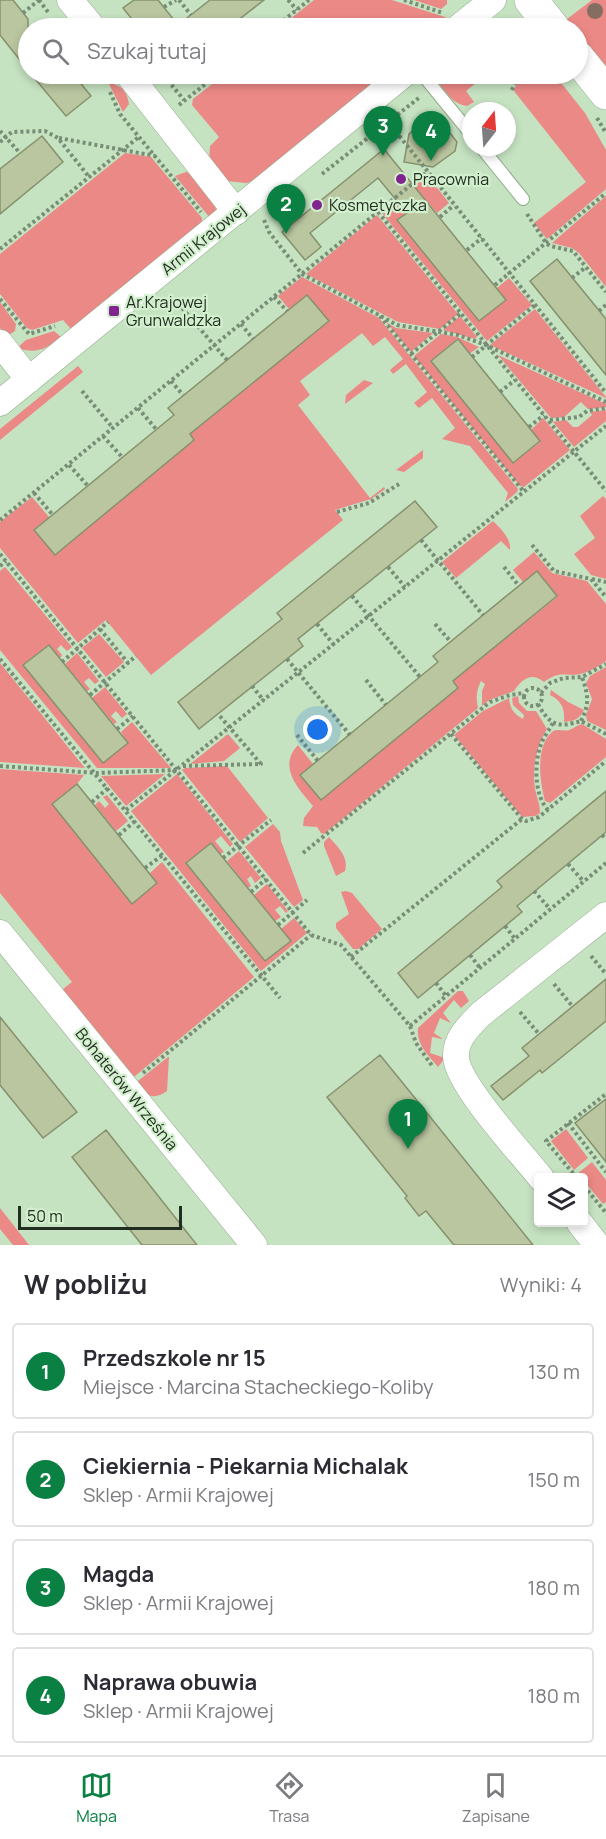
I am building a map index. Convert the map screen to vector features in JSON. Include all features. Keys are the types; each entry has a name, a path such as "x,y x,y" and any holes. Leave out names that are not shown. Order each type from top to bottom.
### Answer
{"street":[{"path":"456,18 493,0"},
{"path":"531,0 545,18"},
{"path":"588,70 606,93"},
{"path":"136,84 236,212"},
{"name":"Armii Krajowej","path":"0,403 392,84"},
{"path":"0,343 29,380"},
{"path":"537,1173 489,1116 460,1074 455,1056 462,1033 481,1014 606,915"},
{"name":"Bohaterów Września","path":"0,933 254,1245"},
{"path":"583,1227 597,1245"}],"lane":[{"path":"430,84 462,123"},
{"path":"488,156 523,199"}],"path":[{"path":"23,13 39,0"},
{"path":"164,7 178,0 191,15"},
{"path":"288,0 297,10"},
{"path":"287,18 309,0"},
{"path":"404,0 452,18"},
{"path":"171,84 184,100"},
{"path":"0,249 205,84"},
{"path":"512,90 514,84"},
{"path":"317,178 432,87"},
{"path":"388,122 606,393"},
{"path":"0,131 20,153"},
{"path":"0,142 12,132 45,131 58,138 156,156"},
{"path":"58,138 89,177"},
{"path":"0,520 428,171"},
{"path":"495,285 606,193"},
{"path":"523,199 528,219 546,243 573,251 606,292"},
{"path":"440,217 454,205"},
{"path":"378,212 606,491"},
{"path":"264,220 269,232 302,274 397,325 458,335 486,345 606,402"},
{"path":"466,250 482,238"},
{"path":"572,278 586,266"},
{"path":"274,297 287,311"},
{"path":"0,299 28,334 58,326"},
{"path":"472,357 535,305"},
{"path":"599,311 606,305"},
{"path":"182,308 227,360"},
{"path":"411,354 460,314"},
{"path":"379,315 524,492"},
{"path":"241,324 253,339"},
{"path":"500,392 515,380"},
{"path":"171,381 183,395"},
{"path":"82,391 113,428"},
{"path":"138,408 156,429"},
{"path":"549,420 579,417 587,411 606,408"},
{"path":"529,427 544,415"},
{"path":"126,810 606,426"},
{"path":"104,436 122,457"},
{"path":"69,465 87,486"},
{"path":"337,512 369,503 399,484"},
{"path":"34,493 52,514"},
{"path":"421,540 483,615"},
{"path":"531,545 554,572 606,582"},
{"path":"0,554 311,935 341,945 410,1026 606,863"},
{"path":"0,566 6,561"},
{"path":"388,567 405,587"},
{"path":"504,567 519,586"},
{"path":"591,579 606,597"},
{"path":"352,596 420,677"},
{"path":"62,662 108,622"},
{"path":"317,624 334,645"},
{"path":"435,624 451,642"},
{"path":"100,630 128,663"},
{"path":"90,695 136,656"},
{"path":"0,659 280,998"},
{"path":"287,659 350,735"},
{"path":"541,693 550,682 582,677 606,664"},
{"path":"538,704 545,716 553,723 566,726 581,721 587,711 589,699 582,677"},
{"path":"366,680 386,705"},
{"path":"252,686 264,701"},
{"path":"303,853 490,702 524,693 531,687 541,693 542,699 533,706 527,704 524,693"},
{"path":"182,766 261,764 218,714"},
{"path":"117,729 133,716"},
{"path":"581,721 606,734"},
{"path":"548,810 543,805 538,789 538,765 541,745 553,723"},
{"path":"451,734 522,819"},
{"path":"297,735 318,761"},
{"path":"351,957 522,819 534,819 548,810 606,761"},
{"path":"0,766 96,773 177,770"},
{"path":"92,802 108,788"},
{"path":"223,858 271,820"},
{"path":"119,835 135,821"},
{"path":"145,868 163,855"},
{"path":"568,864 584,882"},
{"path":"251,892 266,879"},
{"path":"534,891 550,909"},
{"path":"278,925 307,900"},
{"path":"505,926 515,939"},
{"path":"126,1087 311,935"},
{"path":"470,955 480,968"},
{"path":"436,983 446,996"},
{"path":"506,994 539,1034"},
{"path":"573,1173 546,1141 606,1094"},
{"path":"568,1123 606,1172"},
{"path":"588,1191 606,1213"}],"shaded area":[{"path":"314,0 392,0 446,18 292,18"},
{"path":"414,0 447,0 447,4 441,9"},
{"path":"592,0 606,0 606,75 588,52 588,18 568,18"},
{"path":"109,84 120,87 127,95 129,104 123,112"},
{"path":"212,84 373,84 256,181 246,183 226,181 209,162 210,146 219,137 192,105 193,99"},
{"path":"440,84 475,84 466,91 474,102 462,102 462,105 454,101"},
{"path":"516,84 562,84 585,113 606,150 606,189 547,239 534,223 586,182 514,91"},
{"path":"125,153 151,157 202,218 201,228 71,329 63,320 32,330 27,328 0,294 0,254"},
{"path":"186,172 191,173 215,204 216,210 211,219 175,176"},
{"path":"427,175 449,203 437,213 425,199 398,221 479,321 506,300 497,288 509,278 532,305 487,341 381,212"},
{"path":"606,196 606,287 579,253 572,248 552,243"},
{"path":"377,215 458,314 440,329 398,322 306,274"},
{"path":"302,277 379,318 518,489 517,492 505,502 508,493 470,446 442,439 455,428 432,398 419,408 414,403 427,392 406,364 393,374 390,370 403,359 385,337 373,346 362,333 300,381 310,395 298,405 370,498 384,487 385,489 371,499 335,510 343,520 151,675 106,620 78,643 0,548 0,522 32,497 49,517 34,530 55,554 194,440 190,434 328,321 307,295 289,309 278,296"},
{"path":"0,302 16,324 15,331 7,336 0,328"},
{"path":"535,309 606,397 606,398 490,345"},
{"path":"460,316 477,337 475,339 443,330"},
{"path":"386,322 396,328 433,333 411,352"},
{"path":"54,331 61,337 45,348 29,351 17,348 26,340"},
{"path":"441,334 457,337 479,347 469,354 457,339 431,361 513,463 540,442 531,430 543,418 570,450 524,487 520,486 414,356"},
{"path":"498,355 606,404 606,407 588,409 581,402 564,417 551,418"},
{"path":"78,366 83,372 0,440 0,429"},
{"path":"364,380 373,383 345,404 346,395"},
{"path":"606,410 606,421 574,447 553,422 566,420 573,427 578,427 592,415 590,412"},
{"path":"423,450 423,458 404,472 396,470"},
{"path":"603,496 606,499 606,579 591,575 574,554 595,538 580,516"},
{"path":"493,521 507,538 510,550 501,541 456,578 442,562"},
{"path":"534,552 552,573 587,581 606,604 606,661 584,673 559,675 544,682 535,677 527,678 514,691 489,700 482,706 482,691 485,684 481,681 477,694 478,708 324,834 317,827 303,826 304,818 313,806 292,777 290,769 292,753 298,745 313,764 321,800 458,688 453,681 557,597 537,572 523,582 513,570"},
{"path":"5,567 72,647 67,651 61,645 57,649 62,655 60,658 48,645 23,665 103,763 128,743 121,732 132,722 171,768 97,768 0,650 0,571"},
{"path":"99,634 124,662 106,677 82,648"},
{"path":"77,653 99,681 95,684 89,678 84,682 90,689 87,691 65,664"},
{"path":"0,663 85,768 0,762"},
{"path":"606,667 606,730 587,721 586,715 592,699 586,683 590,676"},
{"path":"105,687 127,714 122,718 116,711 111,716 117,722 114,724 92,698"},
{"path":"551,690 584,710 581,716 564,722 562,706 550,695"},
{"path":"518,696 519,703 527,711 536,711 547,729 540,743 535,766 534,781 540,813 535,816 522,817 454,735 483,711 509,698 513,711 523,719 524,715 513,705 512,698"},
{"path":"582,724 606,739 606,757 550,803 545,801 540,766 546,740 555,730 569,730"},
{"path":"228,734 240,748 224,761 190,764"},
{"path":"227,766 268,818 240,842 182,770"},
{"path":"0,769 84,775 77,784 52,804 132,903 157,883 150,873 162,862 254,977 129,1081 58,993 72,982 0,893"},
{"path":"165,774 126,806 101,776"},
{"path":"177,774 233,844 230,847 221,836 215,841 224,852 220,854 211,843 186,863 265,961 290,941 281,929 294,918 307,933 261,971 131,811"},
{"path":"107,795 128,821 116,831 95,805 99,801 105,808 109,804 103,797"},
{"path":"273,824 280,832 281,841 303,900 294,907 245,847"},
{"path":"329,837 342,852 346,866 345,871 336,876 324,846 324,842"},
{"path":"239,851 261,878 255,883 251,876 247,879 251,886 248,888 227,861"},
{"path":"267,884 288,911 286,913 280,906 275,910 281,917 275,921 254,895"},
{"path":"341,892 352,893 382,929 358,949 353,949 336,928 336,923 349,914"},
{"path":"458,991 463,991 469,1001 461,1008 454,1000 443,1013 451,1023 440,1018 434,1033 443,1039 432,1037 430,1053 445,1058 438,1067 421,1044 418,1028"},
{"path":"168,1057 167,1091 158,1096 150,1096 133,1085"},
{"path":"566,1129 588,1158 574,1170 551,1141"},
{"path":"592,1162 606,1180 606,1202 603,1204 588,1186 588,1173 578,1173"},
{"path":"0,1208 29,1245 13,1245 0,1229"}],"building":[{"path":"0,0 13,0 27,18 18,18 18,58 0,35"},
{"path":"134,0 158,0 172,18 131,18 123,8"},
{"path":"210,0 264,0 241,18 187,18"},
{"path":"39,84 81,84 91,96 66,116"},
{"path":"430,117 439,119 457,142 455,151 433,167 404,162 409,134"},
{"path":"42,136 63,162 0,214 0,169"},
{"path":"384,149 506,300 479,321 397,220 407,213 378,178 310,233 321,247 305,260 282,232"},
{"path":"557,259 606,319 606,375 530,281"},
{"path":"307,295 329,321 190,434 194,440 55,555 34,530 174,415 168,408"},
{"path":"458,339 540,441 513,463 431,361"},
{"path":"415,501 437,527 298,639 303,646 199,729 178,702 282,619 277,613"},
{"path":"537,571 557,596 453,681 458,688 321,800 300,775 438,662 433,656"},
{"path":"49,645 128,743 103,763 23,665"},
{"path":"77,784 157,883 132,904 52,804"},
{"path":"606,791 606,832 517,906 522,912 418,998 398,973 502,887 497,881"},
{"path":"211,843 291,941 265,961 186,863"},
{"path":"606,979 606,1021 542,1073 540,1070 503,1100 491,1086 529,1056 522,1048"},
{"path":"0,1017 77,1112 43,1138 0,1085"},
{"path":"380,1055 533,1245 454,1245 426,1211 419,1216 405,1198 407,1196 327,1097"},
{"path":"606,1099 606,1162 575,1123"},
{"path":"106,1130 197,1245 142,1245 72,1157"}],"place":[{"name":"Magda","path":"383,156"},
{"name":"Naprawa obuwia","path":"431,161"},
{"name":"Pracownia","path":"401,179"},
{"name":"Kosmetyczka","path":"317,205"},
{"name":"Ciekiernia - Piekarnia Michalak","path":"286,234"},
{"name":"Ar.Krajowej Grunwaldzka","path":"114,311"},
{"name":"Przedszkole nr 15","path":"408,1149"}]}
